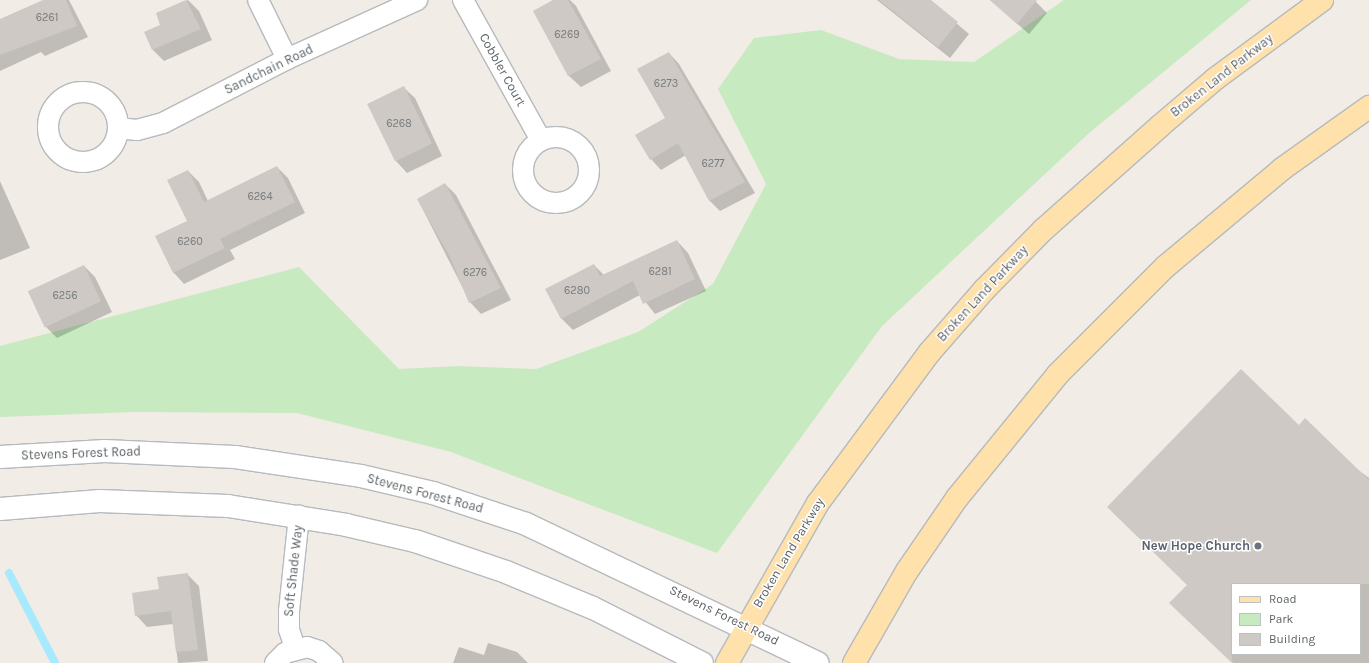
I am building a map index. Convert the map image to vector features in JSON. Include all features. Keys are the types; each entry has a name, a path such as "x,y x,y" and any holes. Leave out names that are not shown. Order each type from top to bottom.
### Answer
{"main road":[{"name":"Broken Land Parkway","path":"727,663 746,626 818,503 871,429 929,353 984,290 1043,230 1160,126 1215,79 1322,0"},
{"path":"854,663 907,572 958,498 1058,374 1165,267 1282,170 1369,107"}],"street":[{"path":"258,0 287,59"},
{"name":"Sandchain Road","path":"118,128 137,130 163,123 287,59 417,0"},
{"name":"Cobbler Court","path":"462,0 541,140"},
{"name":"Stevens Forest Road","path":"0,457 105,451 183,453 361,476 433,493 526,524 746,626 818,663"},
{"path":"0,509 100,501 228,506 299,516 415,541 506,572 593,608 702,663"},
{"name":"Soft Shade Way","path":"295,648 289,623 299,516"},
{"path":"275,663 295,648 319,651 333,663"}],"green space":[{"path":"1064,0 1251,0 1088,134 882,326 717,553 451,452 297,413 135,412 0,417 0,346 299,267 399,369 458,366 536,369 638,332 713,284 766,184 718,89 754,38 821,30 899,59 974,62"}],"building":[{"path":"43,0 66,0 77,26 0,55 0,19"},
{"path":"186,0 201,29 152,50 144,32 160,25 156,13"},
{"path":"553,0 568,0 601,59 568,76 533,11"},
{"path":"879,0 931,0 958,22 938,47"},
{"path":"990,0 1037,0 1017,24"},
{"path":"669,52 745,182 709,201 678,143 650,160 635,135 665,118 637,69"},
{"path":"404,86 432,144 395,161 367,104"},
{"path":"277,166 295,202 220,239 225,248 173,273 155,236 187,221 167,180 188,170 204,202"},
{"path":"445,183 501,288 469,303 450,257 417,199"},
{"path":"677,240 695,279 643,304 633,281 561,319 545,289 594,264 600,276"},
{"path":"84,265 101,301 45,327 28,291"},
{"name":"New Hope Church","path":"1241,369 1299,425 1305,418 1369,480 1369,584 1231,583 1232,663 1169,603 1187,585 1107,507"},
{"path":"188,573 198,650 176,652 171,611 135,616 132,593 159,589 157,577"}],"waterway":[{"path":"9,573 55,663"}],"place":[{"name":"New Hope Church","path":"1258,546"}]}
